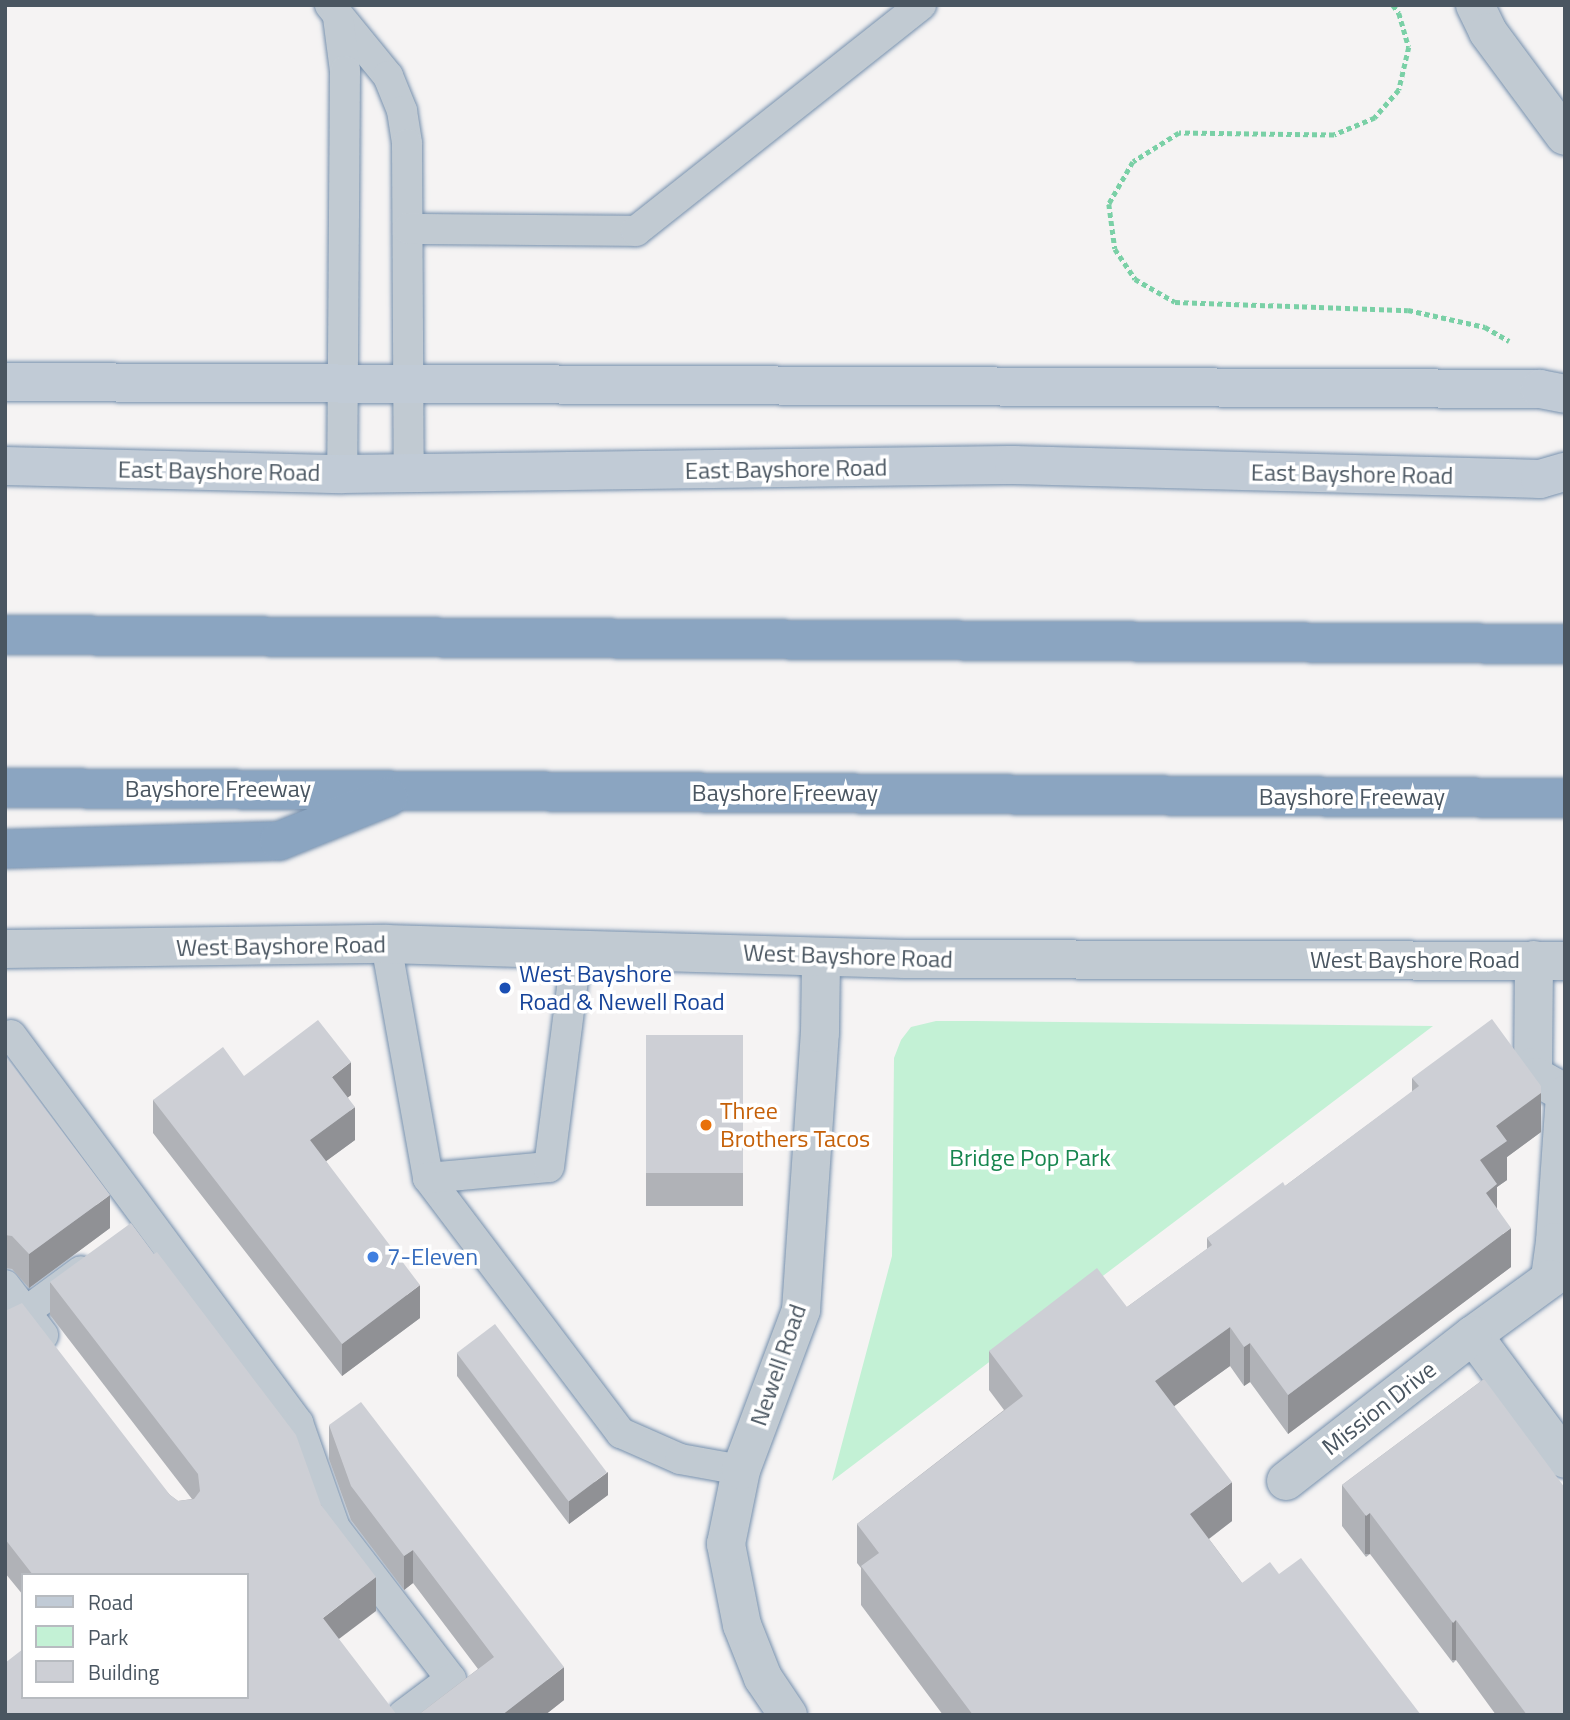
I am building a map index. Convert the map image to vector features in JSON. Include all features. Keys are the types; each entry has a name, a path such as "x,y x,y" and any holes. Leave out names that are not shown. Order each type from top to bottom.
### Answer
{"highway":[{"path":"5,635 1565,644"},
{"name":"Bayshore Freeway","path":"5,788 1565,798"},
{"path":"5,849 279,841 402,790"}],"main road":[{"path":"5,382 1540,389 1565,394"},
{"name":"East Bayshore Road","path":"5,466 409,474 1014,465 1540,479 1565,472"}],"street":[{"path":"1475,5 1488,32 1565,136"},
{"name":"West Bayshore Road","path":"5,949 386,944 821,957 1549,960"},
{"name":"Newell Road","path":"789,1715 763,1678 742,1625 726,1544 741,1470 801,1310 820,1033 821,957"},
{"name":"Mission Drive","path":"1286,1481 1549,1279 1556,1242 1565,1094 1536,1077 1533,1067 1549,960"},
{"path":"1473,1335 1565,1459"}],"lane":[{"path":"408,229 636,231 921,5"},
{"path":"334,11 368,47 388,76 402,111 407,144 409,474"},
{"path":"334,11 345,71 342,474"},
{"path":"386,944 428,1178 621,1433 680,1459 741,1470"},
{"path":"428,1178 549,1167 577,949"},
{"path":"10,1035 127,1238 298,1423 335,1528 450,1679 404,1715"},
{"path":"16,1320 127,1238"},
{"path":"5,1285 16,1320 59,1355"}],"path":[{"path":"1393,5 1399,13 1409,47 1399,90 1375,118 1334,135 1179,133 1133,162 1109,204 1115,249 1135,279 1175,302 1408,310 1485,327 1515,345"}],"green space":[{"name":"Bridge Pop Park","path":"936,1021 1433,1026 832,1481 892,1256 894,1058 901,1040 911,1027"}],"building":[{"path":"1492,1019 1541,1086 1541,1093 1496,1126 1507,1141 1480,1160 1497,1184 1486,1193 1511,1228 1288,1395 1250,1343 1244,1347 1230,1327 1155,1381 1232,1482 1190,1514 1242,1583 1270,1562 1279,1574 1301,1558 1421,1715 973,1715 861,1566 879,1553 857,1524 1023,1396 989,1351 1097,1268 1127,1307 1212,1245 1207,1238 1283,1182 1285,1186 1419,1086 1412,1078"},
{"path":"318,1020 351,1062 332,1077 355,1107 310,1140 420,1285 342,1344 153,1100 223,1047 244,1076"},
{"path":"646,1035 743,1035 743,1173 646,1173"},
{"path":"5,1056 110,1195 29,1254 12,1236 5,1235"},
{"path":"131,1223 154,1254 157,1252 296,1435 321,1505 376,1577 323,1618 397,1715 5,1715 5,1663 21,1651 21,1699 248,1699 248,1573 31,1573 5,1539 5,1311 22,1303 170,1495 178,1501 194,1499 200,1491 198,1474 50,1282"},
{"path":"495,1324 607,1473 569,1501 457,1353"},
{"path":"1484,1379 1565,1488 1565,1715 1527,1715 1456,1620 1453,1623 1370,1513 1366,1516 1342,1485"},
{"path":"361,1402 564,1667 502,1715 418,1715 494,1657 413,1550 404,1556 351,1486 329,1425"}],"place":[{"name":"West Bayshore Road & Newell Road","path":"505,988"},
{"name":"Three Brothers Tacos","path":"706,1125"},
{"name":"7-Eleven","path":"373,1257"}]}
